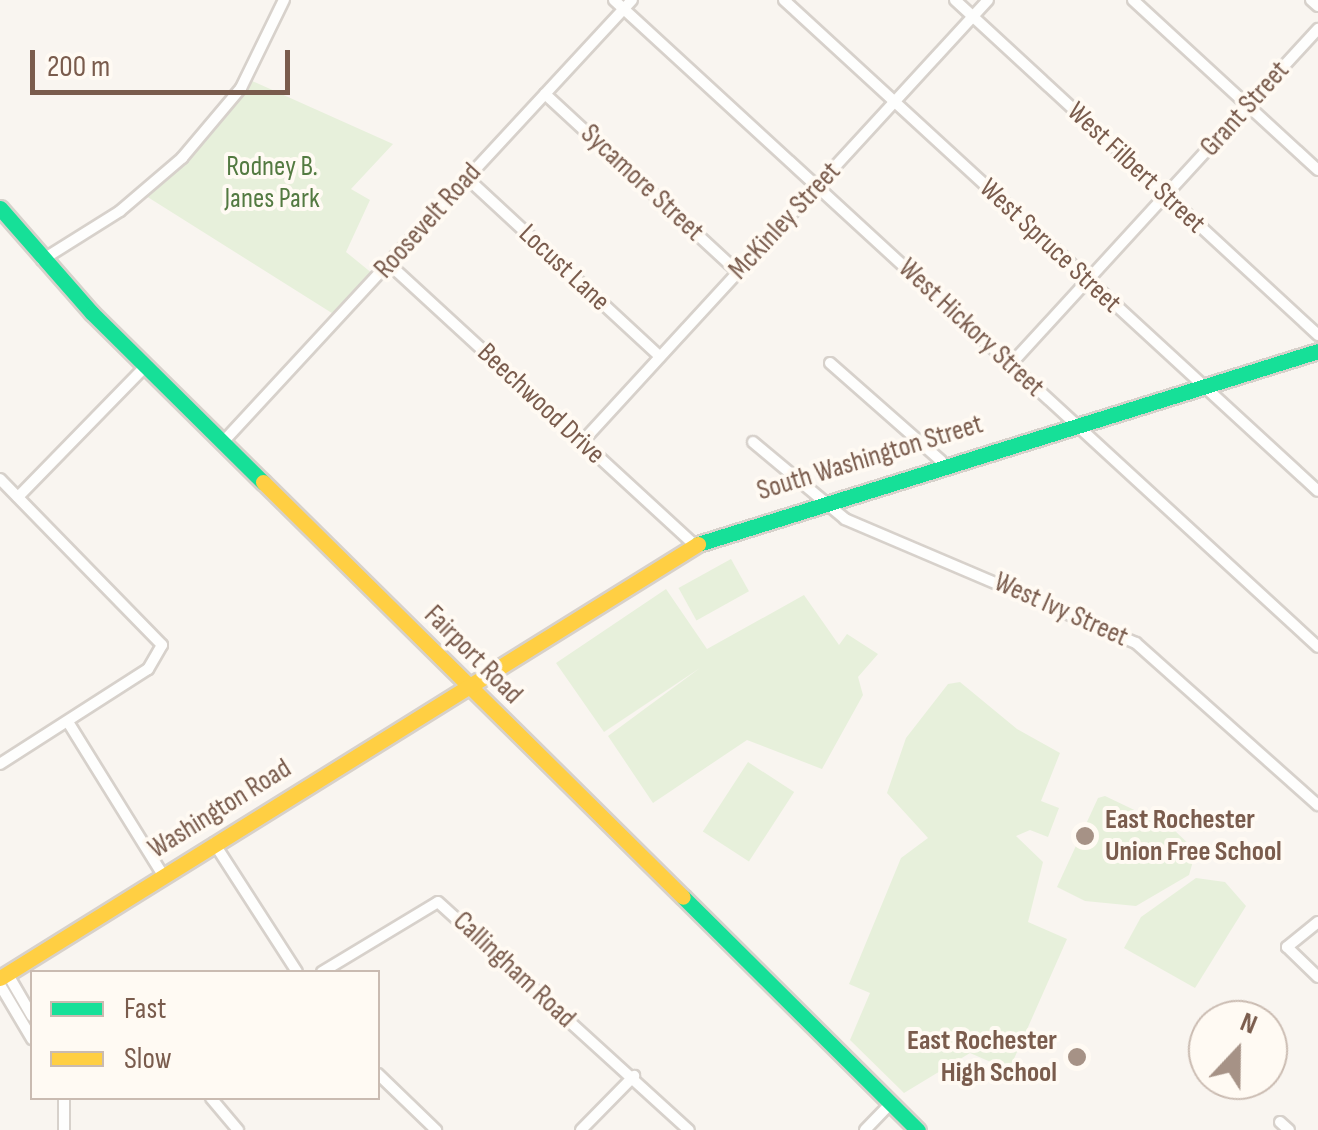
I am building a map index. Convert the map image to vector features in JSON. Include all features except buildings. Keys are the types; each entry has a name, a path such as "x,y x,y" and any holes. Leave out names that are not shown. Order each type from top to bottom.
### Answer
{"main road":[{"name":"Fairport Road","path":"0,208 41,260 146,366 918,1130"},
{"name":"South Washington Street","path":"467,684 694,544 821,498 1318,350"},
{"name":"Washington Road","path":"2,978 467,684"}],"street":[{"path":"41,260 132,202 192,146 241,88 284,0"},
{"name":"West Hickory Street","path":"614,0 628,5 817,187 1318,647"},
{"name":"West Spruce Street","path":"784,0 1318,491"},
{"name":"West Filbert Street","path":"955,0 1318,335"},
{"name":"McKinley Street","path":"582,442 988,0"},
{"path":"1133,0 1318,170"},
{"path":"1311,0 1318,6"},
{"name":"Roosevelt Road","path":"224,442 628,5"},
{"name":"Grant Street","path":"1010,365 1318,29"},
{"name":"Sycamore Street","path":"545,94 738,272"},
{"name":"Locust Lane","path":"468,178 660,357"},
{"name":"Beechwood Drive","path":"389,264 694,544"},
{"path":"830,362 941,461"},
{"path":"18,496 146,366"},
{"name":"West Ivy Street","path":"753,442 845,518 1136,643 1318,804"},
{"path":"0,479 162,645 148,669 0,764"},
{"path":"68,722 163,875"},
{"path":"214,843 296,970"},
{"name":"Callingham Road","path":"325,970 438,902 553,1012 634,1076 689,1130"},
{"path":"1318,922 1287,946 1318,977"},
{"path":"2,978 30,1013"},
{"path":"2,978 30,1034"},
{"path":"380,1076 436,1130"},
{"path":"581,1130 634,1076"},
{"path":"64,1100 64,1130"},
{"path":"213,1100 238,1130"},
{"path":"865,1130 891,1104"}],"green space":[{"name":"Rodney B. Janes Park","path":"250,80 393,144 351,189 370,200 346,252 373,274 335,315 146,196 223,118"},
{"path":"731,559 749,591 696,620 679,588"},
{"path":"666,589 707,649 804,595 839,645 847,634 878,654 858,677 863,695 822,769 747,740 653,803 608,736 700,668 604,732 556,663"},
{"path":"960,682 1017,729 1060,753 1041,801 1059,808 1048,837 1030,830 1016,836 1043,862 1028,922 1067,939 1009,1070 970,1053 904,1093 850,1040 870,993 849,984 901,858 928,838 887,793 906,738 948,684"},
{"path":"748,762 794,792 749,862 703,832"},
{"path":"1105,796 1172,828 1196,851 1189,875 1136,906 1085,901 1057,887 1098,798"},
{"path":"1196,878 1225,882 1246,906 1195,988 1124,948 1141,917"}],"traffic: fast":[{"path":"0,208 92,313 263,482"},
{"path":"698,544 1318,351"},
{"path":"683,897 918,1130"}],"traffic: slow":[{"path":"263,482 683,897"},
{"path":"0,978 698,544"}],"place":[{"name":"East Rochester Union Free School","path":"1085,836"},
{"name":"East Rochester High School","path":"1077,1057"}]}
